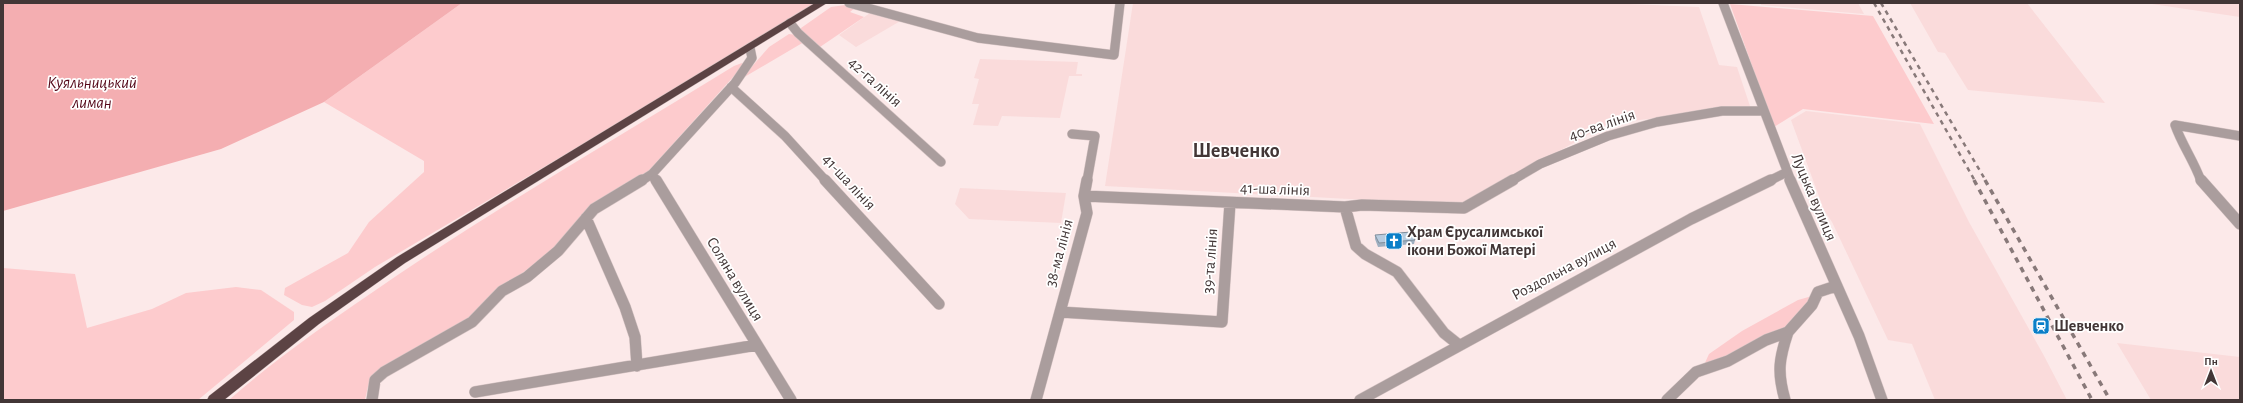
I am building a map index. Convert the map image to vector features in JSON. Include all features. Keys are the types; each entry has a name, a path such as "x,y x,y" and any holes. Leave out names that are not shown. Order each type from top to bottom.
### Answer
{"highway":[{"path":"214,400 314,320 401,260 822,3"}],"street":[{"path":"849,3 978,38 1114,55 1120,3"},
{"name":"Луцька вулиця","path":"1723,3 1787,172 1859,336 1882,400"},
{"name":"42-га лінія","path":"790,23 798,33 941,162"},
{"path":"372,400 375,380 384,372 472,322 502,291 526,277 558,251 594,209 652,174 731,87 752,58 750,48"},
{"name":"41-ша лінія","path":"731,87 785,136 939,304"},
{"name":"40-ва лінія","path":"1464,208 1540,164 1608,136 1657,122 1722,111 1763,111"},
{"path":"2240,136 2175,125 2181,143 2195,163 2201,181 2240,224"},
{"name":"38-ма лінія","path":"1036,400 1087,213 1084,196 1095,136 1072,134"},
{"name":"Роздольна вулиця","path":"1360,400 1692,219 1787,172"},
{"name":"Соляна вулиця","path":"652,174 791,400"},
{"name":"41-ша лінія","path":"1084,196 1345,207 1362,204 1464,208"},
{"name":"39-та лінія","path":"1060,312 1222,322 1230,203"},
{"path":"1345,207 1356,246 1360,251 1377,261 1388,265 1397,272 1444,332 1459,345"},
{"path":"586,218 630,322 635,337 637,366"},
{"path":"1666,400 1696,372 1728,361 1788,332 1812,305 1818,292 1836,286"},
{"path":"1785,400 1778,375 1778,366 1788,332"},
{"path":"475,392 757,345"}],"shaded area":[{"path":"462,3 815,3 637,112 375,267 325,301 312,307 302,305 284,295 285,288 348,253 369,222 424,172 424,161 324,102"},
{"path":"1133,3 1606,3 1699,7 1719,65 1737,67 1750,106 1632,121 1629,112 1462,205 1105,186"},
{"path":"1761,3 1858,3 1864,14 1761,5"},
{"path":"1910,3 2027,3 2105,103 1968,90 1945,53 1938,52"},
{"path":"2145,3 2240,3 2240,17"},
{"path":"1730,4 1873,16 1934,124 1803,109 1774,127"},
{"path":"845,5 856,7 850,12 864,17 820,47 801,33 801,28 831,7"},
{"path":"870,13 902,20 856,47 839,35"},
{"path":"789,34 796,35 804,42 741,79 769,47"},
{"path":"980,59 1078,62 1076,74 1082,74 1082,76 1069,76 1060,118 1002,116 998,126 973,125 979,104 972,104 979,79 974,78"},
{"path":"742,63 743,66 644,176 586,211 551,252 499,290 468,322 375,374 368,386 365,400 229,400 298,345 352,306 460,234 550,177 734,66"},
{"path":"1806,111 1920,124 1969,222 2067,400 1935,400 1912,344 1888,340 1832,222 1824,210 1791,120"},
{"path":"960,188 1066,193 1061,223 969,219 955,204"},
{"path":"3,268 75,274 87,328 152,309 186,293 236,287 261,290 294,312 294,320 198,400 3,400"},
{"path":"1812,296 1805,309 1781,331 1750,348 1704,365 1709,354 1742,331 1798,300"},
{"path":"2117,343 2240,357 2240,400 2151,400"}],"water":[{"name":"Куяльницький лиман","path":"3,3 462,3 324,102 221,149 3,211"}],"building":[{"path":"1411,232 1415,240 1379,243 1375,235"}],"railway":[{"path":"1874,3 1975,181"},
{"path":"1881,3 1986,181"},
{"path":"1974,180 2092,400"},
{"path":"1985,180 2110,400"}],"place":[{"name":"Храм Єрусалимської ікони Божої Матері","path":"1394,241"},
{"name":"Шевченко","path":"2041,326"}],"district":[{"name":"Шевченко","path":"1236,151"}]}
